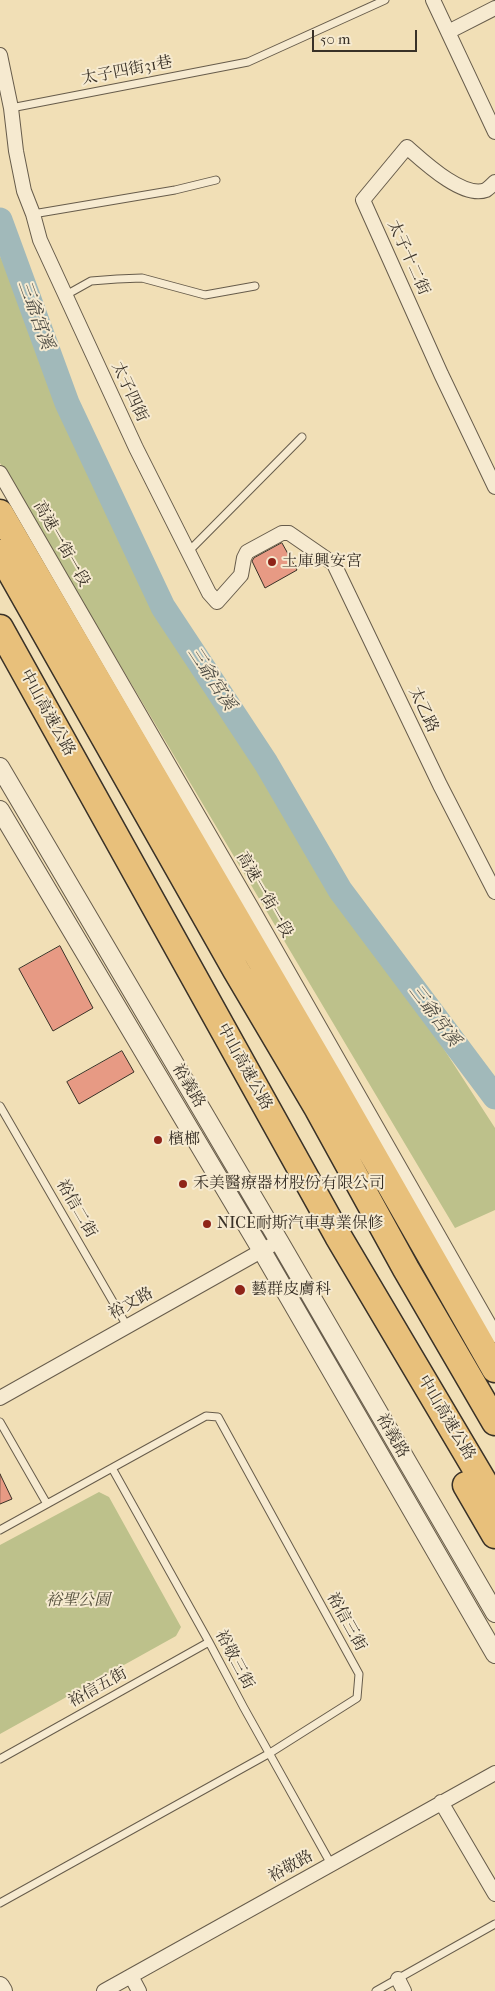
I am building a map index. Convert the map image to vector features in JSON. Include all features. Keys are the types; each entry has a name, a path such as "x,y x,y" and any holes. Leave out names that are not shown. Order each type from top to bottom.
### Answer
{"highway":[{"path":"0,513 337,1091 495,1368"},
{"path":"0,554 495,1422"},
{"name":"中山高速公路","path":"0,628 338,1236 495,1501"},
{"path":"338,1236 371,1321 495,1535"}],"street":[{"path":"433,0 495,132"},
{"path":"448,32 495,8"},
{"name":"太子四街","path":"0,55 11,108 16,151 24,191 40,240 136,448 209,593 217,602 240,575 247,552 282,533 289,533 314,550"},
{"name":"太子十二街","path":"495,182 485,190 465,190 437,172 407,148 362,200 495,487"},
{"name":"高速一街一段","path":"0,473 253,910 495,1335"},
{"name":"太乙路","path":"314,550 334,564 440,785 495,892"},
{"name":"裕義路","path":"0,767 495,1613"},
{"name":"裕義路","path":"0,810 262,1251 495,1654"},
{"name":"裕文路","path":"0,1398 279,1241"},
{"name":"裕敬路","path":"104,1991 495,1773"},
{"path":"441,1802 495,1894"},
{"path":"131,1976 139,1991"},
{"path":"0,1986 3,1991"}],"lane":[{"name":"太子四街31巷","path":"11,108 248,62 385,0"},
{"path":"33,214 175,190 216,180"},
{"path":"66,295 91,281 116,278 142,278 205,295 255,286"},
{"path":"188,552 302,437"},
{"name":"裕信二街","path":"0,1106 2,1116 127,1326"},
{"name":"裕信三街","path":"0,1530 206,1416 218,1417 360,1674 357,1698 270,1753 0,1904"},
{"path":"0,1422 47,1504"},
{"name":"裕敬三街","path":"112,1468 331,1864"},
{"name":"裕信五街","path":"0,1759 209,1642"},
{"path":"376,1991 401,1985 495,1924"}],"green space":[{"path":"0,256 159,609 495,1128 495,1210 455,1228 0,463"},
{"name":"裕聖公園","path":"99,1492 109,1497 181,1627 176,1636 0,1734 0,1545"}],"building":[{"name":"土庫興安宮","path":"282,543 297,570 265,588 252,561 254,558"},
{"path":"60,946 93,1008 53,1031 19,969"},
{"path":"122,1051 134,1072 79,1104 67,1082"},
{"path":"0,1474 12,1499 0,1504"}],"waterway":[{"name":"三爺宮溪","path":"0,220 67,403 163,607 266,763 340,890 495,1097"}],"place":[{"name":"土庫興安宮","path":"272,562"},
{"name":"檳榔","path":"158,1140"},
{"name":"禾美醫療器材股份有限公司","path":"183,1184"},
{"name":"NICE耐斯汽車專業保修","path":"207,1224"},
{"name":"藝群皮膚科","path":"240,1290"}]}
